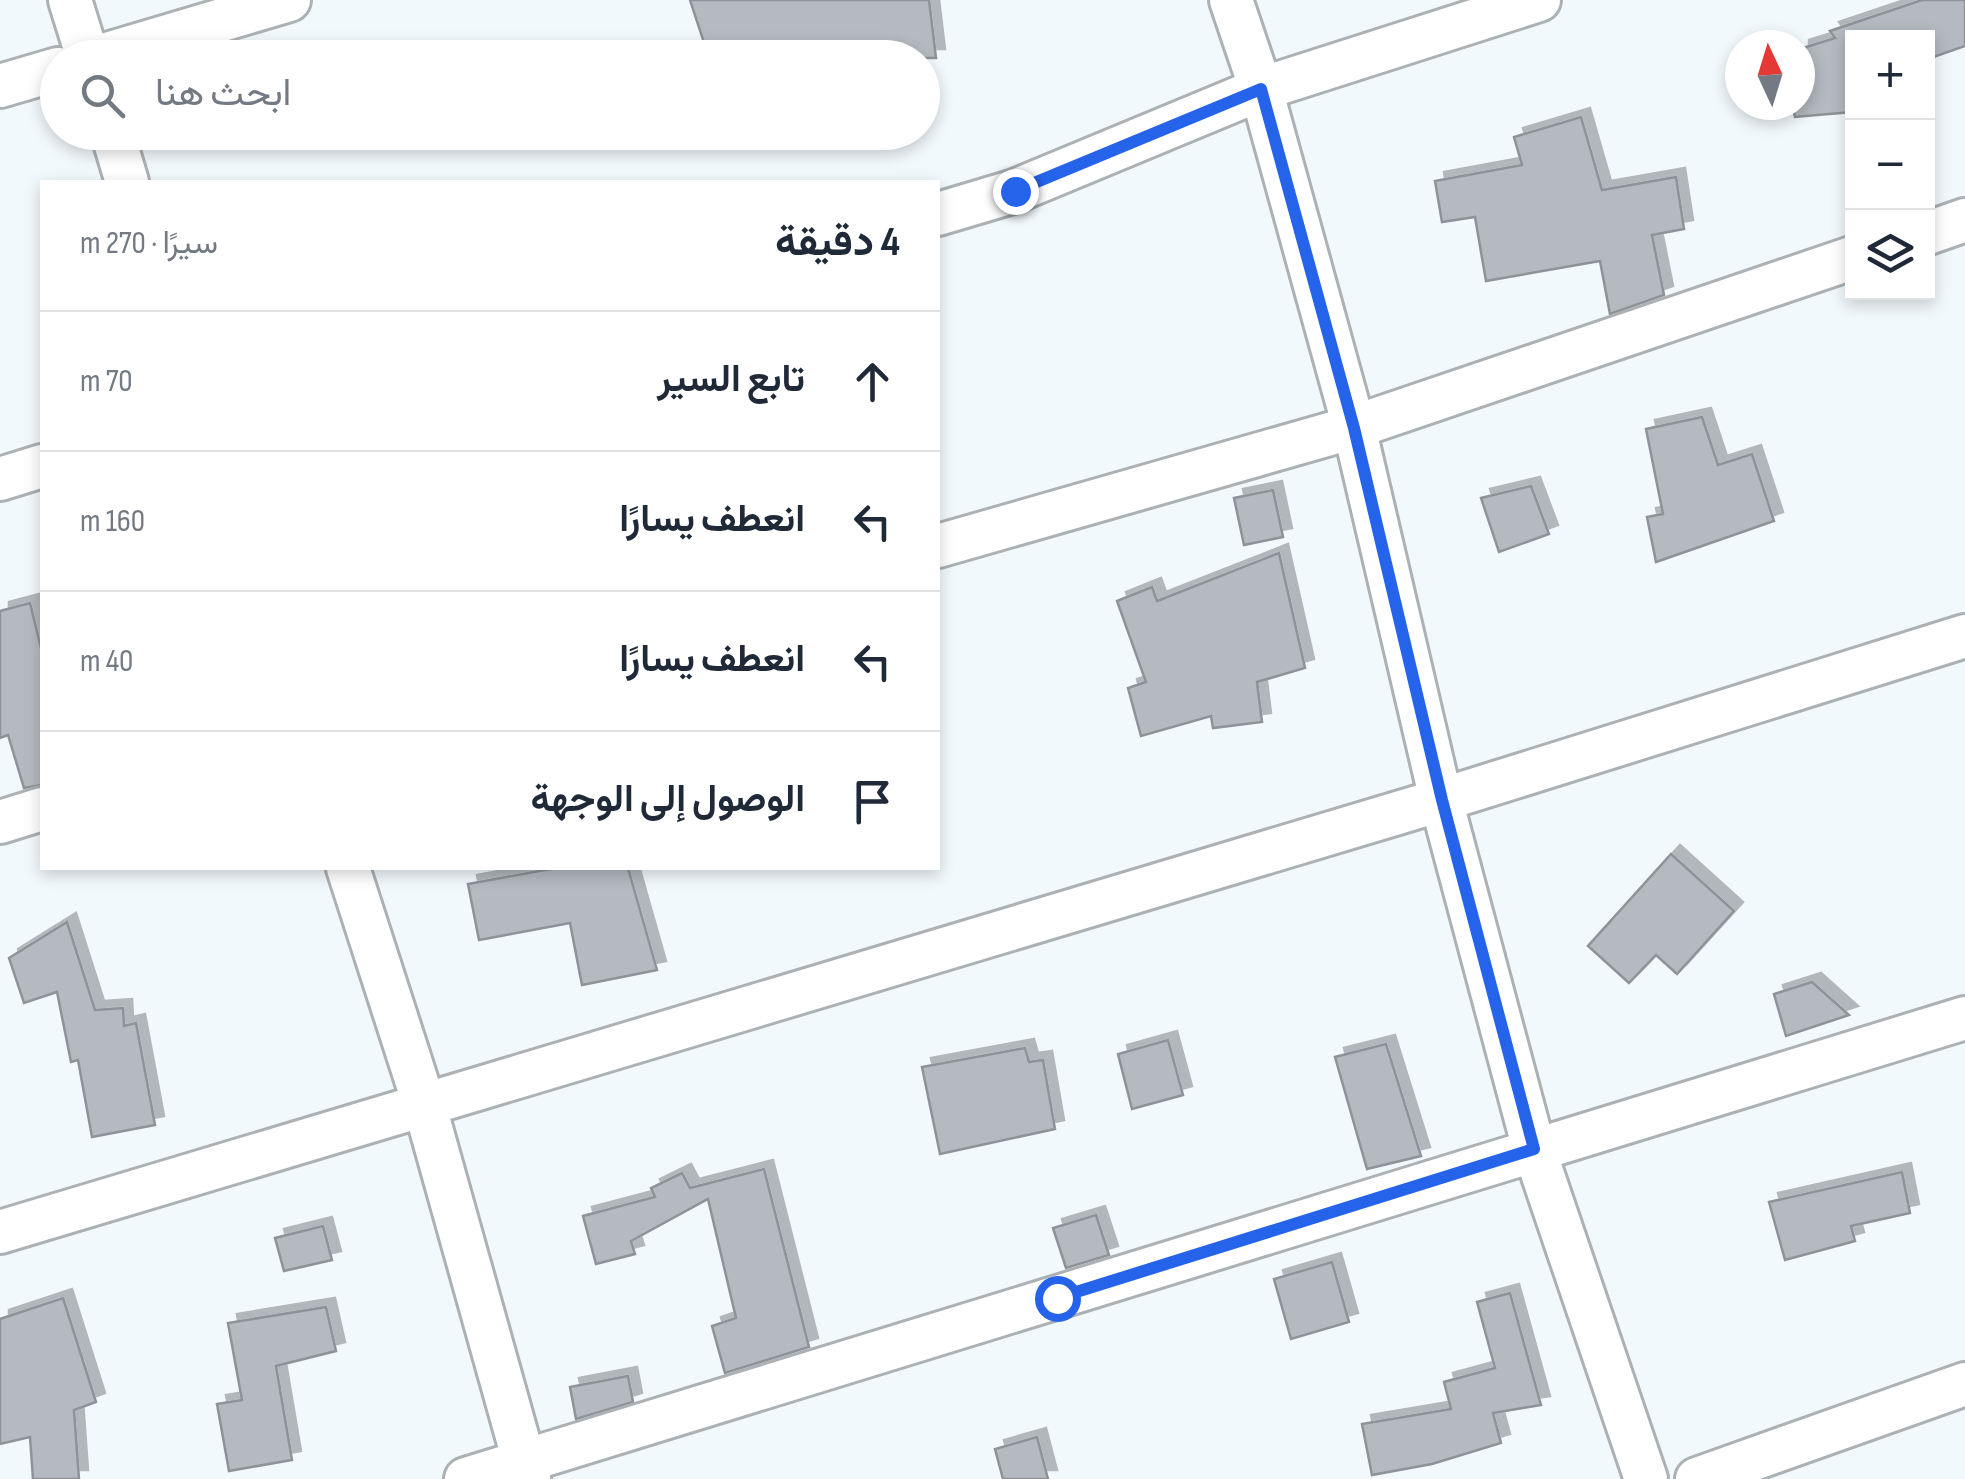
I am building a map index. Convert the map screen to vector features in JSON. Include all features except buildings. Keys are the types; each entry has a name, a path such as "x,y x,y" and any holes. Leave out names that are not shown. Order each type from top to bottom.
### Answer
{"street":[{"path":"70,0 84,40"},
{"path":"152,40 289,0"},
{"path":"1231,0 1261,89 1354,428 1442,800 1534,1149 1646,1479"},
{"path":"940,213 1015,191 1261,89 1540,0"},
{"path":"0,86 40,74"},
{"path":"118,150 127,180"},
{"path":"1935,230 1965,220"},
{"path":"940,545 1354,428 1845,260"},
{"path":"0,478 40,467"},
{"path":"0,1232 1442,800 1965,636"},
{"path":"0,822 40,810"},
{"path":"349,870 425,1107 526,1470"},
{"path":"466,1479 526,1470 1534,1149 1965,1018"},
{"path":"1697,1479 1965,1384"}],"route":[{"path":"1015,191 1261,89 1354,428 1442,800 1534,1149 1057,1298"}]}
